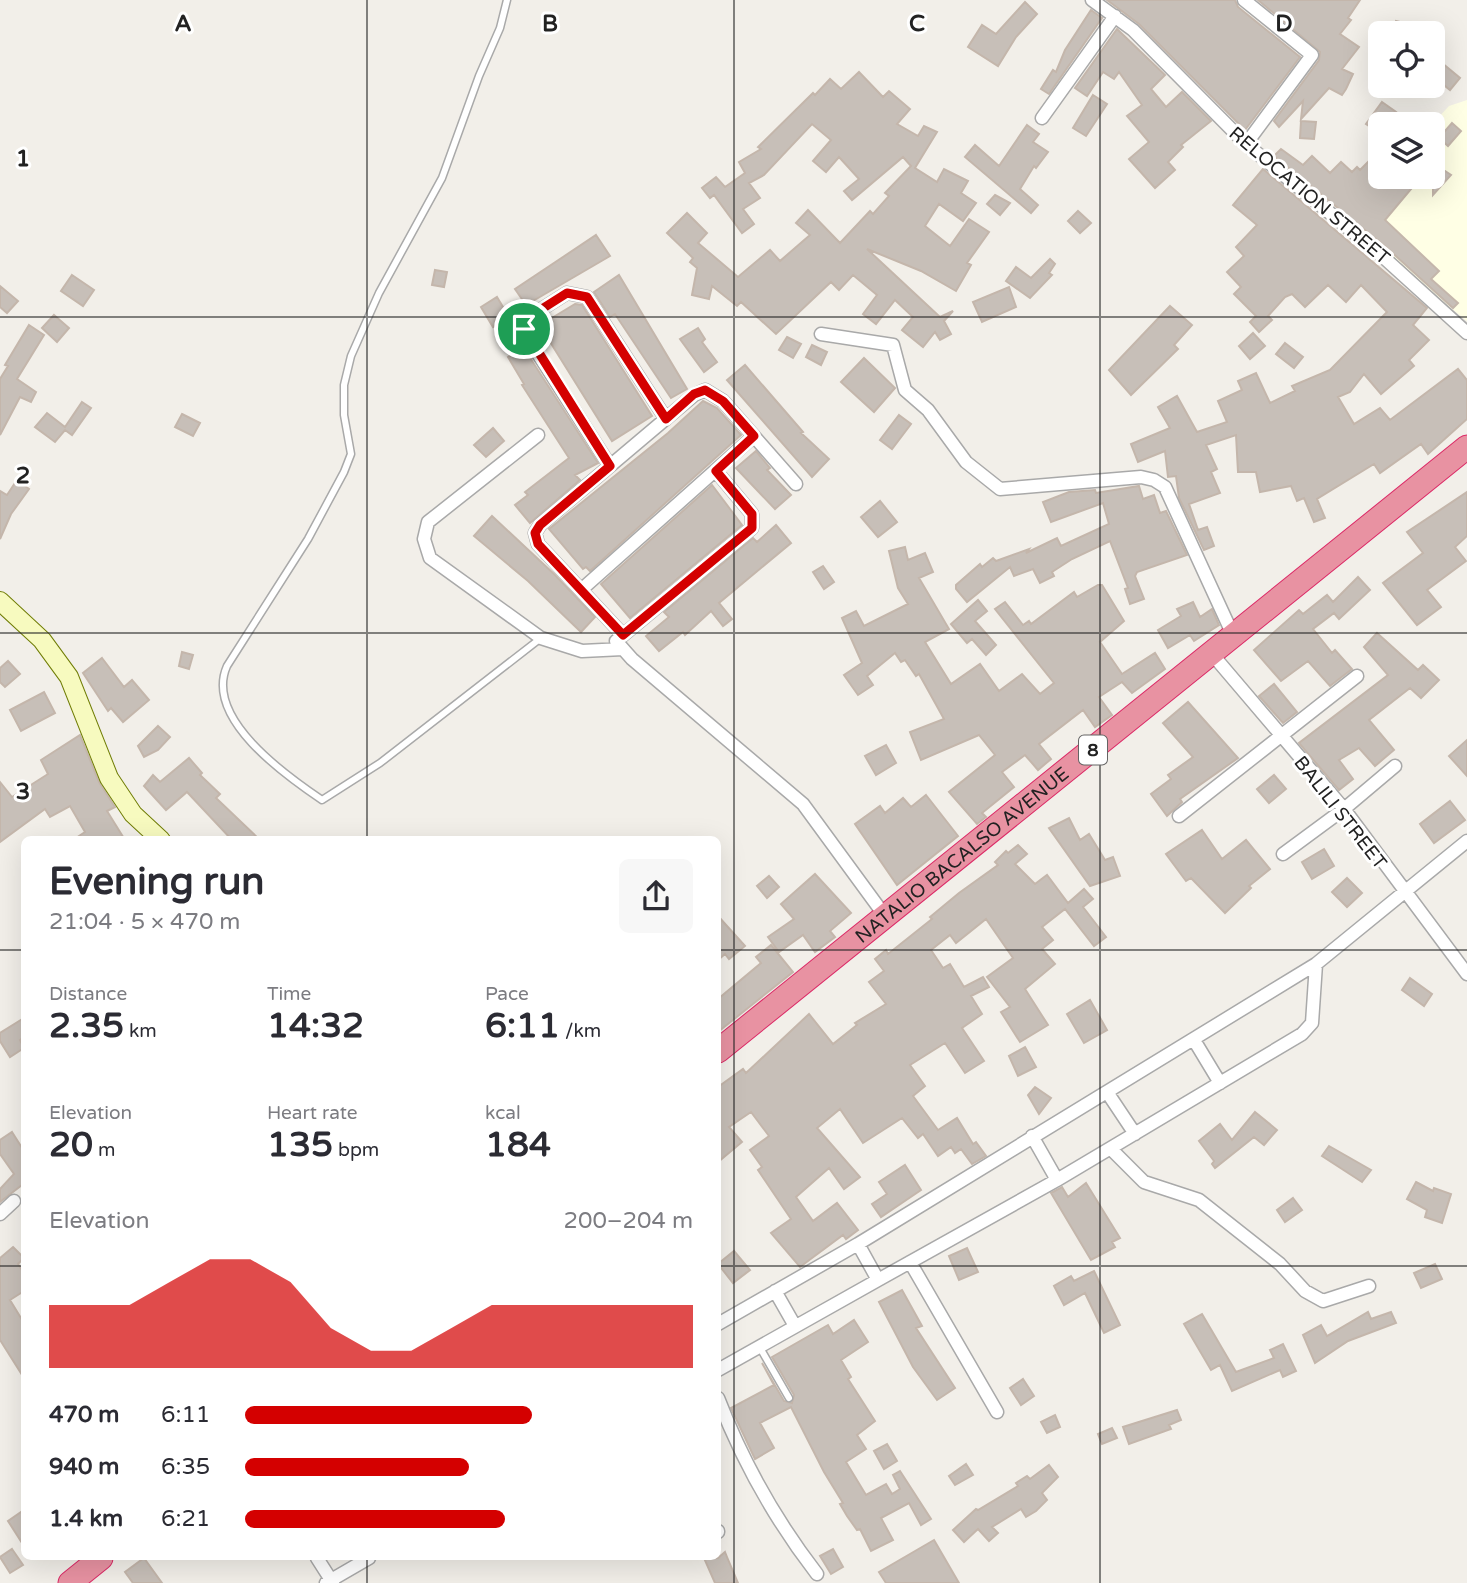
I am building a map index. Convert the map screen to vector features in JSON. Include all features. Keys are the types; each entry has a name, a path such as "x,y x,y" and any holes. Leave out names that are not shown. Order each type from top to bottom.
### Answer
{"highway":[{"name":"NATALIO BACALSO AVENUE","path":"721,1049 1467,447"},
{"path":"69,1583 98,1560"}],"street":[{"name":"RELOCATION STREET","path":"1092,0 1115,16 1157,53 1246,144 1381,255 1467,333"},
{"path":"1244,0 1312,55 1246,144"},
{"path":"1042,118 1115,16"},
{"path":"610,466 528,338 524,329 526,319 567,293 587,297 666,419"},
{"path":"821,334 893,345 905,390 928,410 966,462 1000,489 1141,477 1154,480 1165,487 1208,587 1233,635"},
{"path":"796,484 723,401 705,390 694,394 540,525 535,533 538,544 581,590 621,642 803,804 885,916"},
{"path":"538,435 428,522 424,539 429,558 541,638 582,651 621,642 752,528 752,514 716,471"},
{"path":"581,590 754,436"},
{"path":"0,601 42,640 69,677 109,778 133,814 158,836"},
{"name":"BALILI STREET","path":"1212,654 1344,809 1402,892 1467,974"},
{"path":"1179,816 1357,676"},
{"path":"1283,854 1344,809 1395,766"},
{"path":"721,1322 858,1244 1316,964 1467,841"},
{"path":"721,1368 1111,1149 1302,1034 1312,1023 1316,964"},
{"path":"1194,1040 1220,1083"},
{"path":"1107,1092 1135,1134"},
{"path":"1032,1136 1057,1180"},
{"path":"1111,1149 1144,1182 1199,1200 1280,1264 1305,1292 1323,1301 1369,1286"},
{"path":"0,1214 14,1201"},
{"path":"858,1244 878,1280"},
{"path":"911,1262 997,1412"},
{"path":"775,1292 795,1326"},
{"path":"721,1406 734,1439 779,1519 817,1574"},
{"path":"318,1560 330,1582 366,1560"}],"lane":[{"path":"507,0 500,28 479,76 442,178 379,293 351,356 344,384 344,405 351,454 344,472 308,539 227,666 222,678 223,694 239,728 262,753 322,800 380,763 541,638"},
{"path":"759,1346 789,1398"}],"shaded area":[{"path":"1467,100 1467,321 1341,219 1370,189 1445,189 1443,112 1449,106"}],"building":[{"path":"1107,0 1235,0 1238,7 1300,57 1245,130 1139,24"},
{"path":"1258,0 1360,0 1348,18 1351,20 1340,34 1359,47 1342,69 1353,74 1346,89 1342,95 1329,88 1301,119 1303,101 1279,127 1274,121 1319,60 1320,52"},
{"path":"1025,2 1037,14 1016,37 998,66 968,47 982,25 996,34"},
{"path":"1091,10 1102,18 1049,94 1041,89 1053,70 1056,72 1065,50"},
{"path":"1117,29 1165,75 1151,89 1166,107 1182,92 1211,121 1181,145 1183,147 1168,162 1175,170 1155,188 1129,159 1149,142 1127,116 1142,105 1119,72 1114,79 1103,72 1087,96 1075,88"},
{"path":"1445,66 1460,78 1450,90 1445,86"},
{"path":"859,72 883,97 889,91 910,109 897,124 918,136 924,126 937,132 915,168 937,182 944,169 968,181 961,193 976,203 963,221 939,204 925,226 950,246 969,219 989,232 967,263 971,265 956,291 921,271 867,249 940,317 953,311 944,321 951,334 940,340 935,332 923,347 902,330 913,317 895,300 876,324 863,314 877,295 853,275 839,290 831,282 776,334 741,302 737,306 712,286 709,299 692,295 697,268 690,262 693,258 667,233 687,213 707,233 698,243 738,277 770,250 780,261 810,235 796,223 808,210 840,243 870,211 873,214 889,196 885,193 911,166 903,157 852,200 844,191 859,179 839,157 826,172 813,161 831,140 812,124 764,175 749,183 760,198 743,209 754,224 742,233 714,195 710,198 702,188 716,177 725,187 745,173 739,162 761,149 758,147 813,93 815,95 830,79 841,89"},
{"path":"1093,95 1107,104 1086,136 1073,128"},
{"path":"1382,102 1396,112 1375,112"},
{"path":"1301,121 1316,122 1314,139 1300,138"},
{"path":"1452,123 1461,131 1448,146 1445,143 1445,131"},
{"path":"1027,125 1039,134 1033,142 1048,152 1036,168 1034,166 1020,189 1038,205 1031,213 965,157 975,145 999,166"},
{"path":"1281,149 1303,165 1312,156 1330,173 1341,162 1352,172 1357,167 1360,170 1368,162 1368,189 1411,189 1385,220 1439,271 1431,279 1458,303 1453,308 1387,248 1274,156"},
{"path":"1263,169 1427,308 1413,325 1429,340 1409,360 1414,366 1381,394 1364,374 1350,392 1338,397 1354,424 1380,408 1390,420 1458,369 1467,380 1467,419 1428,454 1421,444 1380,473 1374,464 1317,499 1325,518 1314,522 1304,498 1297,501 1291,486 1260,492 1256,472 1238,472 1236,435 1206,445 1217,469 1211,472 1220,493 1189,504 1198,530 1207,527 1214,546 1204,550 1179,498 1176,476 1168,477 1165,451 1138,462 1131,444 1170,428 1158,407 1177,396 1197,432 1227,422 1218,401 1242,390 1238,381 1256,373 1270,403 1295,391 1292,386 1330,370 1387,312 1361,285 1346,302 1328,285 1305,307 1292,294 1285,297 1268,316 1272,320 1259,332 1250,322 1256,316 1234,294 1241,287 1227,272 1244,256 1236,247 1257,225 1233,205"},
{"path":"1445,171 1451,175 1445,182"},
{"path":"995,195 1010,203 1000,215 987,204"},
{"path":"1078,211 1091,223 1080,233 1068,221"},
{"path":"596,235 610,256 526,305 515,289"},
{"path":"1050,259 1055,264 1049,273 1052,275 1030,298 1006,281 1016,267 1031,278"},
{"path":"435,270 447,272 444,287 432,285"},
{"path":"72,275 94,290 83,306 61,291"},
{"path":"619,275 687,389 671,398 615,314 610,317 594,292"},
{"path":"0,286 18,301 7,313 0,307"},
{"path":"1009,287 1016,307 982,322 973,302"},
{"path":"497,297 509,317 493,327 481,307"},
{"path":"575,304 582,305 652,416 612,441 542,329 542,324"},
{"path":"1170,306 1192,325 1174,345 1178,349 1131,395 1109,370"},
{"path":"54,315 69,328 57,342 42,328"},
{"path":"29,325 44,335 17,379 36,392 31,402 20,397 0,435 0,379 8,366 5,365"},
{"path":"698,328 705,339 702,342 717,362 704,372 680,339"},
{"path":"1253,333 1265,346 1250,359 1239,346"},
{"path":"787,337 801,344 793,358 779,350"},
{"path":"1285,343 1303,357 1294,368 1276,354"},
{"path":"812,345 827,352 821,365 806,357"},
{"path":"523,347 598,463 575,475 580,480 530,523 515,505 528,495 525,492 569,458 522,385 524,384 508,357"},
{"path":"864,358 895,388 874,412 841,382"},
{"path":"745,365 803,432 801,433 829,459 812,477 727,380"},
{"path":"703,401 717,408 741,435 590,571 586,567 583,569 549,529 668,433"},
{"path":"82,402 91,408 72,435 65,430 55,442 35,427 47,413 65,427"},
{"path":"182,414 200,423 193,436 175,427"},
{"path":"899,415 911,424 892,449 880,440"},
{"path":"493,428 504,441 486,457 474,445"},
{"path":"756,451 770,468 767,470 791,495 775,509 736,468"},
{"path":"17,480 29,489 11,514 0,539 0,491 7,495"},
{"path":"712,485 742,525 630,618 601,584"},
{"path":"1139,486 1143,499 1154,495 1160,513 1166,511 1187,555 1137,572 1135,576 1144,599 1130,604 1125,589 1128,588 1110,541 1072,559 1052,572 1054,576 1040,583 1033,569 1014,576 1010,567 967,602 956,589 956,585 980,564 982,567 993,558 996,561 1029,549 1026,553 1057,538 1061,546 1109,524 1103,503 1051,522 1043,502 1069,492 1095,490 1096,493"},
{"path":"1467,492 1467,536 1455,547 1466,561 1427,590 1441,607 1417,625 1383,583 1423,553 1407,532"},
{"path":"880,501 897,522 878,537 861,517"},
{"path":"492,516 595,617 581,632 528,581 474,536"},
{"path":"776,525 791,543 719,603 732,619 723,626 711,611 685,635 683,632 659,651 646,636 669,617 664,612 753,538 757,542"},
{"path":"905,547 908,560 925,553 933,572 919,578 949,629 925,642 951,684 980,664 999,691 1022,674 1040,694 1054,683 995,609 1005,602 1023,625 1029,621 1031,624 1074,592 1077,597 1098,585 1102,585 1124,621 1100,642 1122,674 1155,653 1165,669 1132,693 1122,682 1099,697 1112,715 1095,727 1083,710 1039,744 1051,759 1038,770 1025,755 1002,772 1014,787 982,813 986,817 977,824 949,792 995,755 979,735 921,760 910,732 944,719 919,674 916,676 905,660 901,662 895,653 867,676 873,685 858,695 844,675 862,663 842,618 856,611 864,626 908,604 898,588 889,551"},
{"path":"823,566 834,582 824,589 813,572"},
{"path":"1358,577 1370,590 1339,619 1334,613 1313,629 1332,653 1335,650 1352,669 1330,686 1308,661 1281,681 1254,650 1299,610 1303,614 1327,595 1333,602"},
{"path":"978,600 987,611 975,621 996,645 986,655 972,639 967,643 951,624"},
{"path":"1193,602 1200,617 1212,609 1219,625 1194,641 1190,635 1168,648 1158,630 1181,616 1177,609"},
{"path":"1377,633 1418,670 1423,665 1439,680 1421,698 1410,688 1369,720 1394,750 1375,766 1359,748 1339,760 1353,779 1339,790 1299,743 1388,675 1364,647"},
{"path":"182,652 193,655 189,669 179,666"},
{"path":"102,658 124,687 132,680 149,700 123,722 111,708 108,711 83,673"},
{"path":"8,661 20,674 5,687 0,682 0,668"},
{"path":"1274,684 1297,712 1283,723 1259,696"},
{"path":"44,692 55,713 21,731 10,710"},
{"path":"1188,702 1238,758 1180,799 1182,802 1167,816 1151,794 1171,779 1168,775 1193,757 1163,723"},
{"path":"158,726 170,737 158,750 144,757 138,746"},
{"path":"80,735 99,782 115,807 107,811 123,836 79,836 85,832 70,806 50,817 45,809 0,842 0,782 12,797 48,774 41,760"},
{"path":"1467,740 1467,776 1449,756"},
{"path":"886,745 896,763 876,775 865,756"},
{"path":"189,758 202,773 200,775 220,794 216,798 256,836 228,836 187,792 166,810 144,786 153,775 160,782"},
{"path":"1274,775 1286,789 1269,803 1257,789"},
{"path":"926,795 958,836 897,885 855,824 880,806 885,813 903,798 911,807"},
{"path":"1450,801 1465,820 1434,843 1420,824"},
{"path":"1069,818 1080,840 1089,834 1105,860 1113,857 1120,876 1090,886 1049,828"},
{"path":"1202,830 1222,859 1246,840 1270,869 1249,886 1251,888 1225,913 1191,878 1186,881 1166,854"},
{"path":"1018,845 1027,854 1015,864 1035,884 1047,875 1068,903 1084,889 1093,899 1083,907 1106,937 1094,946 1065,909 1042,927 1053,940 1042,949 1055,964 1025,989 1048,1025 1020,1042 1001,1012 1010,1007 987,977 1013,958 986,919 956,943 950,935 931,950 943,968 950,964 964,987 983,977 989,987 971,996 982,1014 962,1028 984,1061 965,1073 945,1043 910,1065 925,1086 913,1096 938,1130 957,1118 973,1144 976,1142 986,1156 972,1164 961,1149 955,1153 951,1147 938,1156 923,1134 918,1138 902,1118 863,1143 840,1109 817,1128 860,1177 844,1189 829,1168 796,1197 813,1221 837,1203 858,1230 846,1239 843,1235 800,1267 771,1233 791,1219 758,1170 762,1167 750,1150 769,1136 751,1112 729,1127 742,1142 721,1160 721,1085 743,1069 746,1073 809,1014 833,1044 857,1025 855,1023 886,1004 869,982 884,971 875,959 886,950 888,954 932,919 930,917 998,865 995,862 1006,851 1008,853"},
{"path":"1324,849 1334,866 1312,879 1302,862"},
{"path":"815,874 851,913 830,931 835,937 815,952 803,935 779,952 768,937 794,919 781,904"},
{"path":"769,876 779,887 767,898 757,886"},
{"path":"1347,878 1362,893 1347,907 1332,892"},
{"path":"721,919 745,946 729,959 725,954 721,957"},
{"path":"771,945 793,972 721,1030 721,996 761,963 756,957"},
{"path":"1410,978 1432,994 1424,1006 1402,990"},
{"path":"1090,1000 1107,1030 1084,1043 1067,1014"},
{"path":"21,1020 21,1050 10,1057 0,1041 0,1033"},
{"path":"1025,1047 1036,1067 1018,1076 1009,1056"},
{"path":"1035,1087 1051,1098 1039,1114 1028,1095"},
{"path":"1255,1112 1277,1130 1264,1145 1254,1137 1215,1168 1212,1164 1214,1161 1199,1141 1220,1124 1232,1140"},
{"path":"12,1132 21,1146 21,1186 0,1202 0,1189 14,1174 0,1154 0,1140"},
{"path":"1329,1146 1371,1170 1362,1182 1322,1156"},
{"path":"905,1165 921,1190 881,1217 872,1204 887,1194 879,1182"},
{"path":"1416,1182 1433,1191 1434,1188 1451,1194 1442,1223 1425,1217 1427,1210 1407,1199"},
{"path":"1086,1183 1120,1238 1112,1242 1115,1247 1091,1260 1051,1193 1062,1187 1068,1197"},
{"path":"1293,1198 1302,1210 1285,1222 1277,1210"},
{"path":"13,1247 21,1255 18,1264 21,1268 21,1293 10,1300 21,1318 21,1373 0,1340 0,1258"},
{"path":"967,1248 978,1272 959,1280 949,1256"},
{"path":"734,1251 750,1270 733,1283 721,1268 721,1262"},
{"path":"1435,1264 1442,1279 1421,1288 1414,1273"},
{"path":"1094,1271 1120,1325 1104,1333 1085,1293 1064,1305 1054,1286 1071,1276 1074,1281"},
{"path":"902,1290 922,1326 916,1328 955,1388 937,1400 913,1367 879,1302"},
{"path":"1368,1312 1371,1319 1391,1312 1396,1323 1348,1341 1315,1363 1303,1335 1321,1325 1327,1336"},
{"path":"1202,1314 1236,1372 1274,1358 1270,1350 1283,1344 1296,1371 1283,1377 1280,1370 1232,1391 1220,1365 1211,1370 1184,1324"},
{"path":"854,1320 868,1342 841,1360 851,1377 848,1379 875,1421 857,1435 866,1449 846,1462 866,1495 886,1484 892,1494 900,1489 893,1475 900,1471 931,1519 921,1525 909,1503 881,1518 893,1540 871,1551 860,1529 857,1530 840,1504 843,1503 791,1407 760,1423 774,1448 755,1459 731,1408 774,1385 762,1363 784,1401 792,1403 794,1395 772,1357 828,1325 833,1334"},
{"path":"1023,1379 1034,1396 1021,1405 1010,1388"},
{"path":"1177,1410 1181,1420 1169,1425 1171,1429 1129,1444 1123,1427"},
{"path":"1055,1415 1060,1427 1047,1433 1041,1422"},
{"path":"1112,1428 1117,1438 1102,1444 1098,1434"},
{"path":"887,1444 897,1461 884,1469 874,1451"},
{"path":"966,1464 973,1475 955,1485 949,1476"},
{"path":"1049,1465 1058,1477 1042,1493 1047,1500 1036,1511 1026,1517 1021,1509 992,1527 998,1533 989,1541 978,1529 964,1542 953,1530 976,1509 1018,1486 1016,1483 1027,1476 1030,1479"},
{"path":"21,1512 21,1541 8,1521"},
{"path":"934,1540 959,1583 886,1583 879,1572"},
{"path":"12,1549 23,1565 10,1573 0,1557"},
{"path":"833,1549 843,1567 831,1574 820,1556"},
{"path":"725,1552 738,1583 715,1583 705,1560 721,1560"},
{"path":"141,1560 145,1560 162,1583 133,1583 125,1572"}],"route":[{"path":"567,293 587,297 666,419 694,394 705,390 714,393 723,401 754,436 716,471 752,514 752,528 741,540 623,635 538,544 535,533 540,525 610,466 524,329 526,319 567,293"}]}
